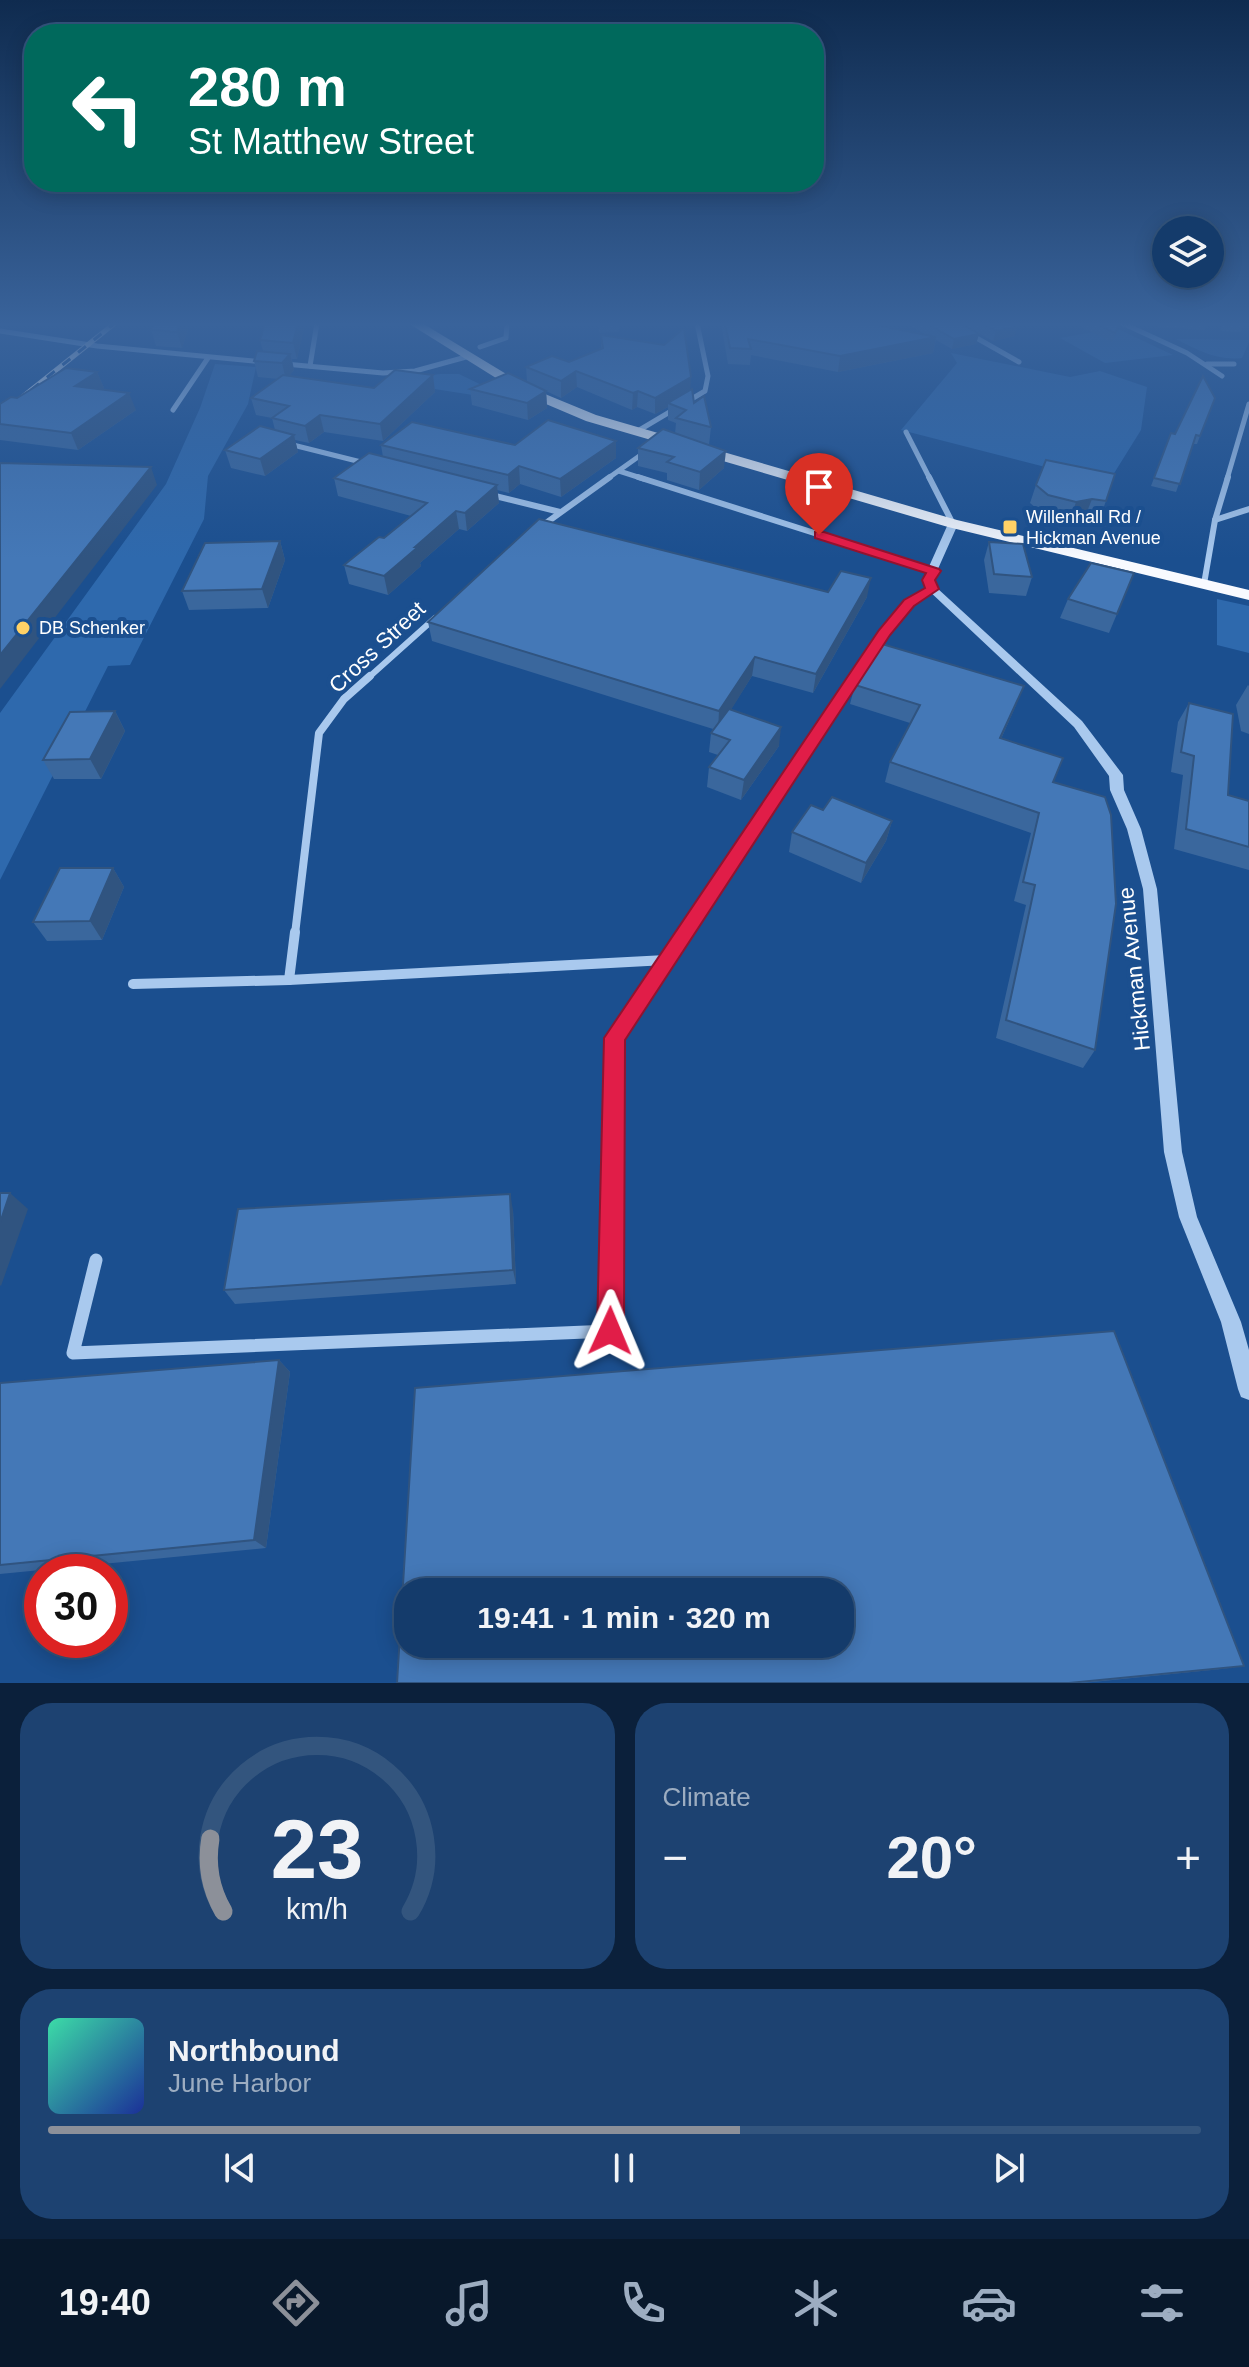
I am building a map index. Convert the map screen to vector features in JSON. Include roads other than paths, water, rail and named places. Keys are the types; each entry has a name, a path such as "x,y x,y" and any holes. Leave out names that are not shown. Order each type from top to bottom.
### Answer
{"highway":[{"path":"550,402 662,440 953,524 1249,595"}],"street":[{"path":"173,410 179,402"},
{"path":"636,432 687,402"},
{"path":"1204,584 1215,520 1249,404"},
{"path":"96,1260 73,1353 610,1331 614,1038 885,633 909,603 932,589 928,580 953,524 906,432"},
{"path":"535,531 662,440"},
{"path":"1238,442 1249,445"},
{"path":"288,444 378,467"},
{"path":"619,471 934,571"},
{"path":"484,493 560,512"},
{"path":"1215,520 1249,509"},
{"name":"Hickman Avenue","path":"932,589 1078,724 1116,775 1117,790 1134,829 1150,889 1173,1152 1188,1217 1231,1322 1249,1389"},
{"name":"Cross Street","path":"289,980 319,733 344,699 446,608"},
{"path":"133,984 289,980 666,960"}],"railway":[{"path":"0,415 17,402"}],"place":[{"name":"Willenhall Rd / Hickman Avenue","path":"1010,527"},
{"name":"DB Schenker","path":"23,628"}]}
